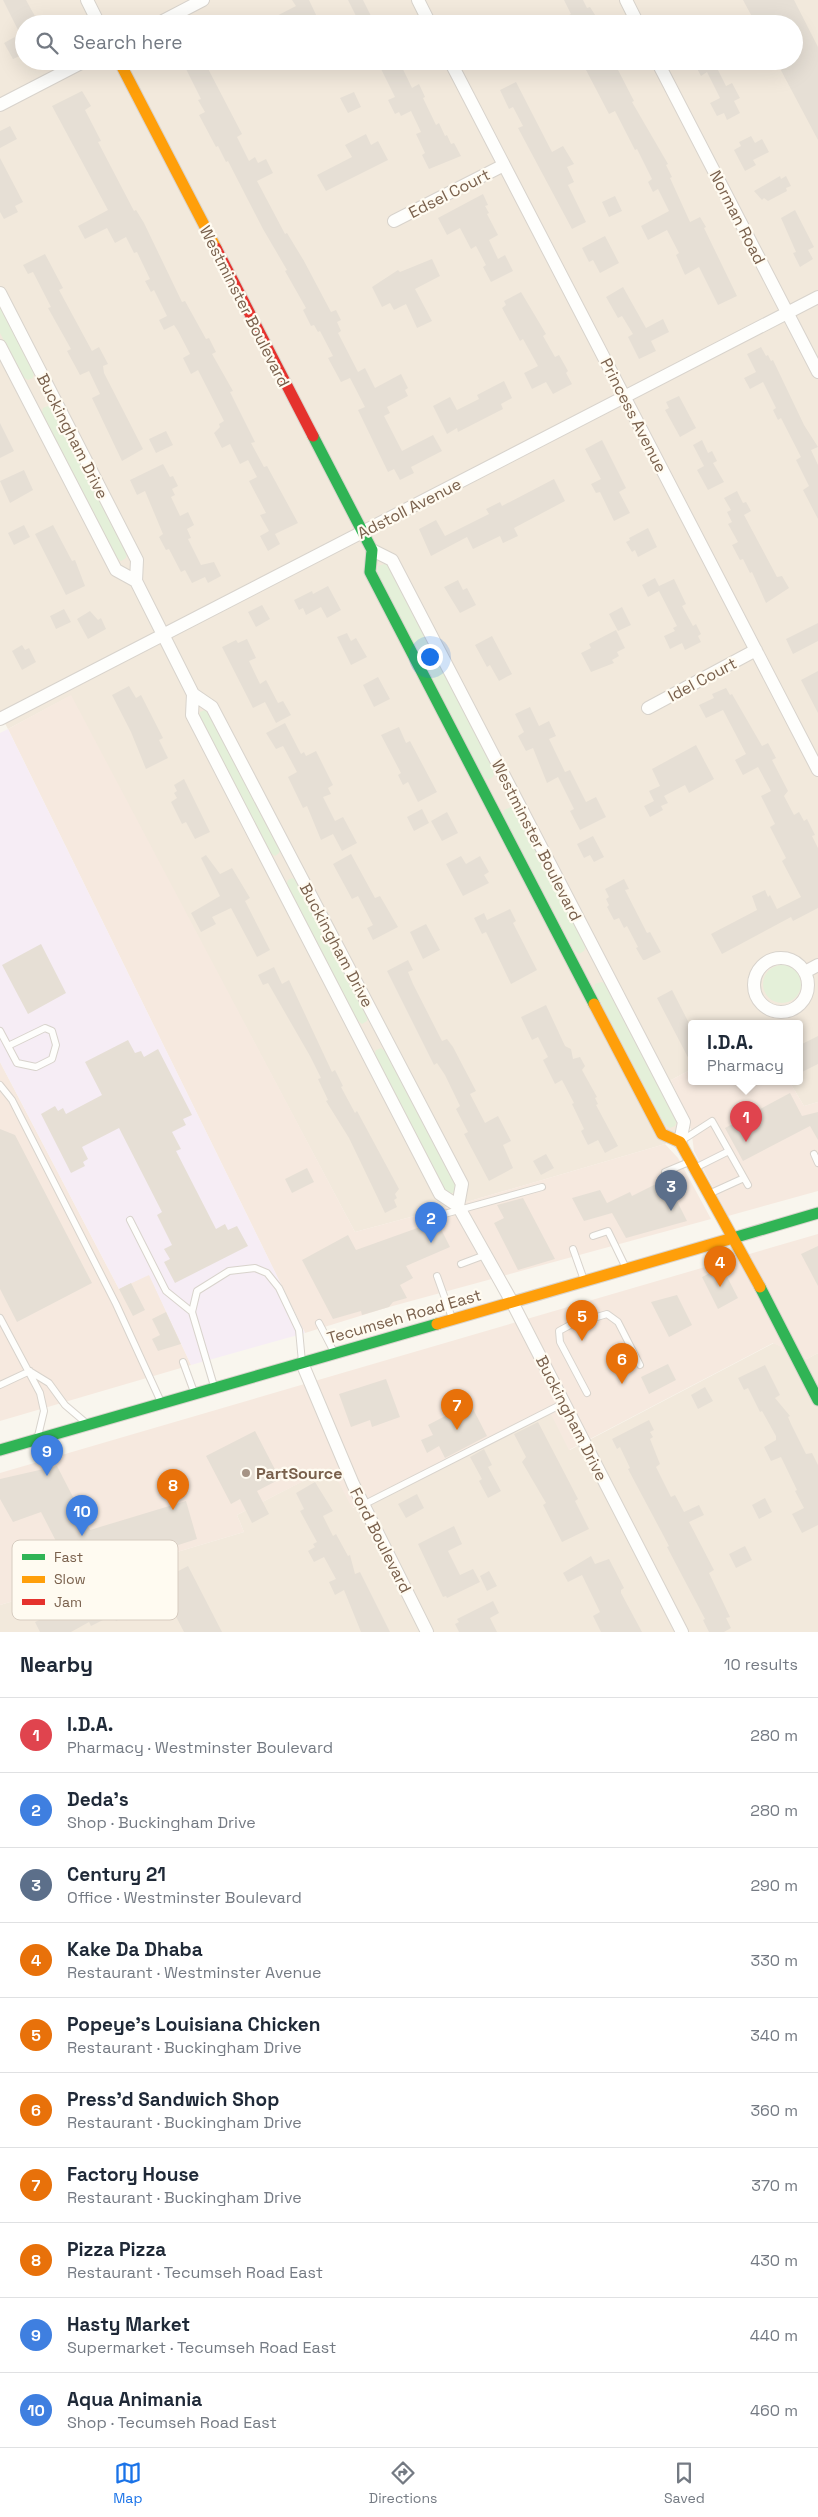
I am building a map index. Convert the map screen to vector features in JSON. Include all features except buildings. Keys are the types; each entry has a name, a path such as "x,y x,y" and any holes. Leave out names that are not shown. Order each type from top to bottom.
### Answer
{"street":[{"path":"87,0 94,15"},
{"path":"174,15 203,0"},
{"path":"418,0 426,15"},
{"path":"626,0 634,15"},
{"path":"0,105 67,70"},
{"name":"Westminster Boulevard","path":"124,70 372,550 370,572 662,1134 680,1142 734,1238 818,1400"},
{"name":"Princess Avenue","path":"455,70 818,770"},
{"name":"Norman Road","path":"662,70 818,372"},
{"name":"Edsel Court","path":"394,221 504,165"},
{"name":"Buckingham Drive","path":"0,293 137,560 136,582 194,694 212,707 462,1184 459,1208"},
{"name":"Adstoll Avenue","path":"0,719 818,297"},
{"name":"Buckingham Drive","path":"0,346 116,570 136,582"},
{"name":"Westminster Boulevard","path":"372,550 392,560 684,1122 680,1142"},
{"name":"Idel Court","path":"648,708 756,650"},
{"name":"Buckingham Drive","path":"194,694 192,715 440,1194 459,1208 512,1302 682,1632"},
{"path":"776,958 786,958 794,961 804,972 808,984 806,994 795,1008 778,1011 764,1005 759,1000 754,983 759,969 766,962 776,958"},
{"path":"804,972 818,965"},
{"name":"Tecumseh Road East","path":"0,1450 818,1213"},
{"name":"Ford Boulevard","path":"302,1363 363,1505 427,1632"}],"lane":[{"path":"0,1031 17,1063 36,1066 52,1059 56,1045 52,1031 45,1028 8,1046"},
{"path":"0,1086 12,1100 116,1304 162,1403"},
{"path":"680,1142 712,1121 748,1185"},
{"path":"665,1172 693,1165 729,1151"},
{"path":"814,1154 818,1163"},
{"path":"709,1194 744,1178"},
{"path":"430,1218 459,1208 542,1187"},
{"path":"130,1220 166,1291 192,1312"},
{"path":"593,1236 608,1231 627,1269"},
{"path":"572,1249 585,1281"},
{"path":"461,1264 485,1255"},
{"path":"215,1388 192,1312 197,1291 229,1271 255,1268 267,1273 279,1288 299,1330 302,1363"},
{"path":"437,1276 453,1319"},
{"path":"587,1393 560,1342 560,1331 570,1325 607,1314 618,1322 640,1365"},
{"path":"0,1318 30,1371 40,1393 44,1411 37,1439"},
{"path":"319,1323 335,1353"},
{"path":"183,1362 195,1394"},
{"path":"0,1385 30,1371"},
{"path":"30,1371 49,1383 66,1405 88,1424"},
{"path":"363,1505 564,1403"}],"shaded area":[{"path":"0,0 818,0 818,1102 804,1106 791,1085 803,1085 803,1020 688,1020 688,1071 671,1080 691,1128 665,1144 470,1201 355,1232 70,696 8,729 0,714"},
{"path":"71,695 355,1232 470,1201 665,1144 678,1158 711,1219 389,1307 305,1333 8,729"},
{"path":"8,729 305,1333 191,1365 149,1275 119,1289 0,1062 0,733"},
{"path":"0,1062 119,1289 149,1274 191,1365 0,1421"},
{"path":"688,1071 688,1085 791,1085 804,1106 818,1102 818,1191 728,1216 694,1151 691,1128 671,1080"},
{"path":"818,1234 818,1353 807,1359 773,1343 569,1450 549,1410 352,1508 331,1467 237,1515 244,1532 178,1552 178,1540 12,1540 12,1601 0,1605 0,1473"},
{"path":"774,1343 807,1359 818,1353 818,1632 0,1632 0,1605 12,1601 12,1620 178,1620 178,1552 244,1532 237,1515 332,1466 353,1508 550,1410 570,1450"}],"green space":[{"path":"0,307 34,373 33,378 28,380 23,377 0,333"},
{"path":"48,406 53,409 127,553 126,558 121,561 116,557 42,413 43,408"},
{"path":"385,564 390,567 495,772 493,777 488,780 483,776 377,572 378,566"},
{"path":"205,710 210,714 281,848 275,856 269,852 199,717 200,712"},
{"path":"511,807 516,810 586,946 584,951 579,954 574,950 503,815 504,810"},
{"path":"292,878 298,881 368,1016 367,1021 362,1024 357,1020 286,885 288,880"},
{"path":"782,965 796,970 801,984 796,998 782,1003 768,998 763,984 768,970"},
{"path":"602,982 607,985 677,1121 675,1126 670,1128 665,1125 594,990 595,984"},
{"path":"381,1048 386,1052 456,1187 455,1192 450,1194 445,1191 374,1055 376,1050"}],"traffic: fast":[{"path":"313,436 372,550 370,572 594,1004"},
{"path":"733,1238 818,1213"},
{"path":"760,1287 818,1400"},
{"path":"0,1450 437,1324"}],"traffic: slow":[{"path":"124,70 216,248"},
{"path":"594,1004 662,1134 680,1142 760,1287"},
{"path":"437,1324 733,1238"}],"traffic: jam":[{"path":"216,248 313,436"}],"place":[{"name":"I.D.A.","path":"746,1142"},
{"name":"Century 21","path":"671,1211"},
{"name":"Deda's","path":"431,1243"},
{"name":"Kake Da Dhaba","path":"720,1287"},
{"name":"Popeye's Louisiana Chicken","path":"582,1341"},
{"name":"Press'd Sandwich Shop","path":"622,1384"},
{"name":"Factory House","path":"457,1430"},
{"name":"PartSource","path":"246,1473"},
{"name":"Hasty Market","path":"47,1476"},
{"name":"Pizza Pizza","path":"173,1510"},
{"name":"Aqua Animania","path":"82,1536"}]}
